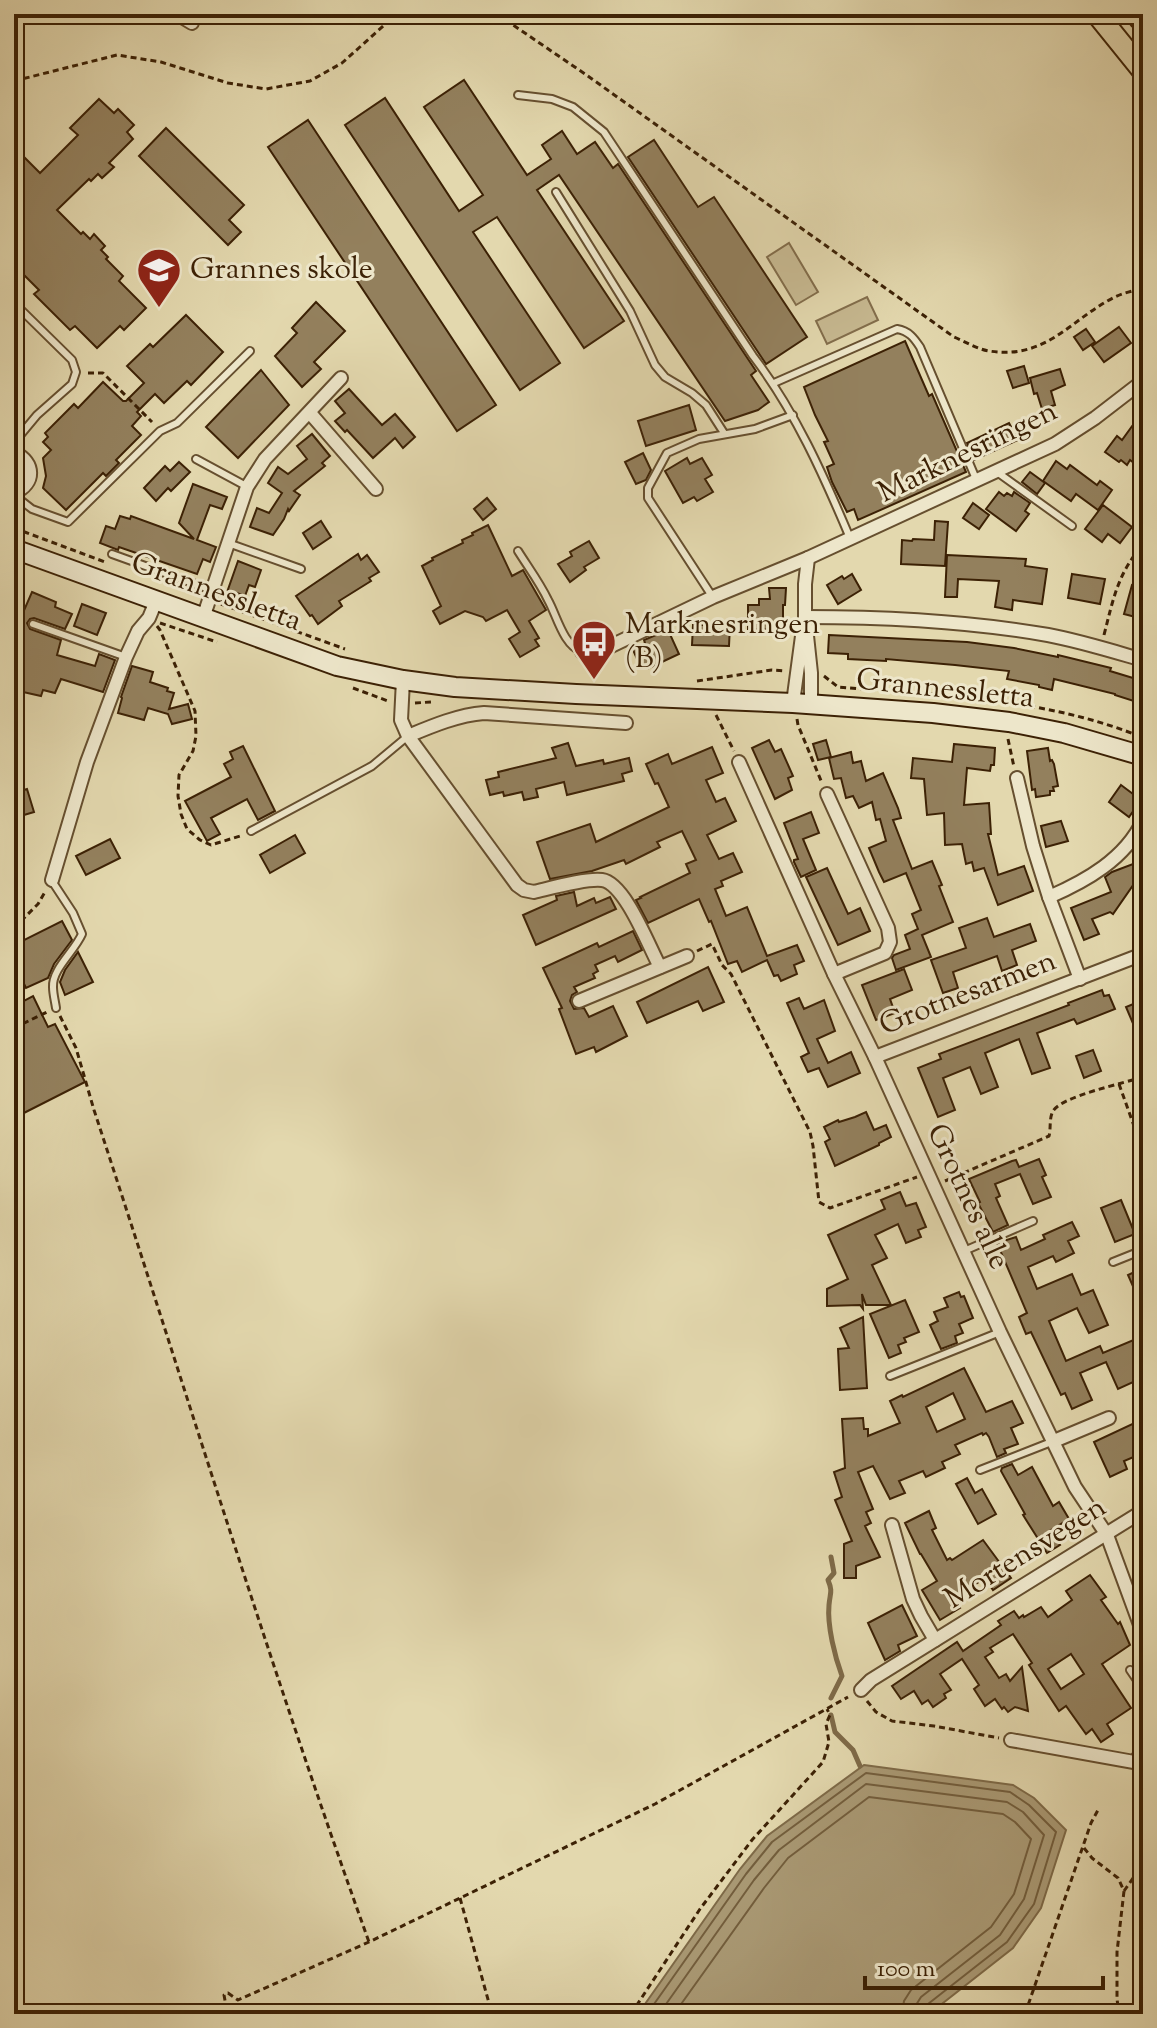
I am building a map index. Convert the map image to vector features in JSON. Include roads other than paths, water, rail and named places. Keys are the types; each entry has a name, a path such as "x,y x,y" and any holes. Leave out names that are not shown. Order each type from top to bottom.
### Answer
{"main road":[{"path":"1097,14 1138,44 1143,71"},
{"name":"Grannessletta","path":"14,549 153,610 203,618 337,666 403,680 561,694 933,713 1009,722 1064,733 1143,756"}],"street":[{"path":"177,14 192,23"},
{"path":"203,618 247,487 265,459 341,378"},
{"name":"Marknesringen","path":"582,652 611,646 1055,444 1143,381"},
{"path":"310,413 376,489"},
{"path":"14,452 25,458 30,468 30,479 23,489 14,494"},
{"path":"800,708 811,673 805,617 808,558"},
{"path":"52,880 87,762 126,657 138,631 153,610"},
{"path":"805,617 950,621 1050,636 1143,660"},
{"path":"403,680 401,720 408,736 517,885 534,892 604,880 626,900 660,967"},
{"path":"408,736 473,714 626,723"},
{"name":"Grotnes alle","path":"739,762 1000,1332 1075,1487 1107,1535 1143,1633"},
{"name":"Grotnesarmen","path":"1017,778 1033,846 1080,979"},
{"path":"827,794 888,928 890,942 885,953 834,974"},
{"path":"1049,897 1117,857 1143,821"},
{"name":"Grotnesarmen","path":"875,1057 1143,954"},
{"path":"579,1001 687,956"},
{"path":"1054,1441 1109,1418"},
{"name":"Mortensvegen","path":"861,1690 871,1680 1143,1511"},
{"name":"Mortensvegen","path":"892,1525 913,1599 935,1640"},
{"path":"1011,1740 1134,1762 1143,1752"}],"lane":[{"path":"518,95 552,99 573,107 604,132 774,383 793,415 850,538"},
{"path":"556,192 630,311 655,365 665,377 706,405 724,433"},
{"path":"14,303 72,360 76,372 72,384 37,415 17,439 14,452"},
{"path":"774,383 897,329 905,330 920,347 977,481"},
{"path":"14,494 32,509 68,522 160,431 177,423 250,351"},
{"path":"713,597 648,498 648,488 667,453 699,439 755,429 793,415"},
{"path":"196,459 247,487"},
{"path":"997,472 1072,526"},
{"path":"228,543 301,569"},
{"path":"518,551 548,599 574,650 582,652"},
{"path":"112,554 212,590"},
{"path":"33,624 126,657"},
{"path":"251,831 372,766 408,736"},
{"path":"52,880 82,934 77,946 55,972 52,984 56,1008"},
{"path":"964,1251 1033,1221"},
{"path":"1113,1262 1143,1250"},
{"path":"890,1376 1000,1332"},
{"path":"980,1470 1054,1441"},
{"path":"1130,1670 1143,1689"}],"water":[{"path":"864,1765 1013,1785 1034,1798 1066,1830 1041,1908 1013,1948 929,2014 638,2014 740,1869 767,1836"}],"waterway":[{"path":"831,1557 834,1573 828,1580 831,1590 829,1622 842,1676 831,1698"},
{"path":"831,1715 835,1732 853,1750 860,1766"}],"place":[{"name":"Grannes skole","path":"159,309"},
{"name":"Marknesringen (B)","path":"594,681"}]}
